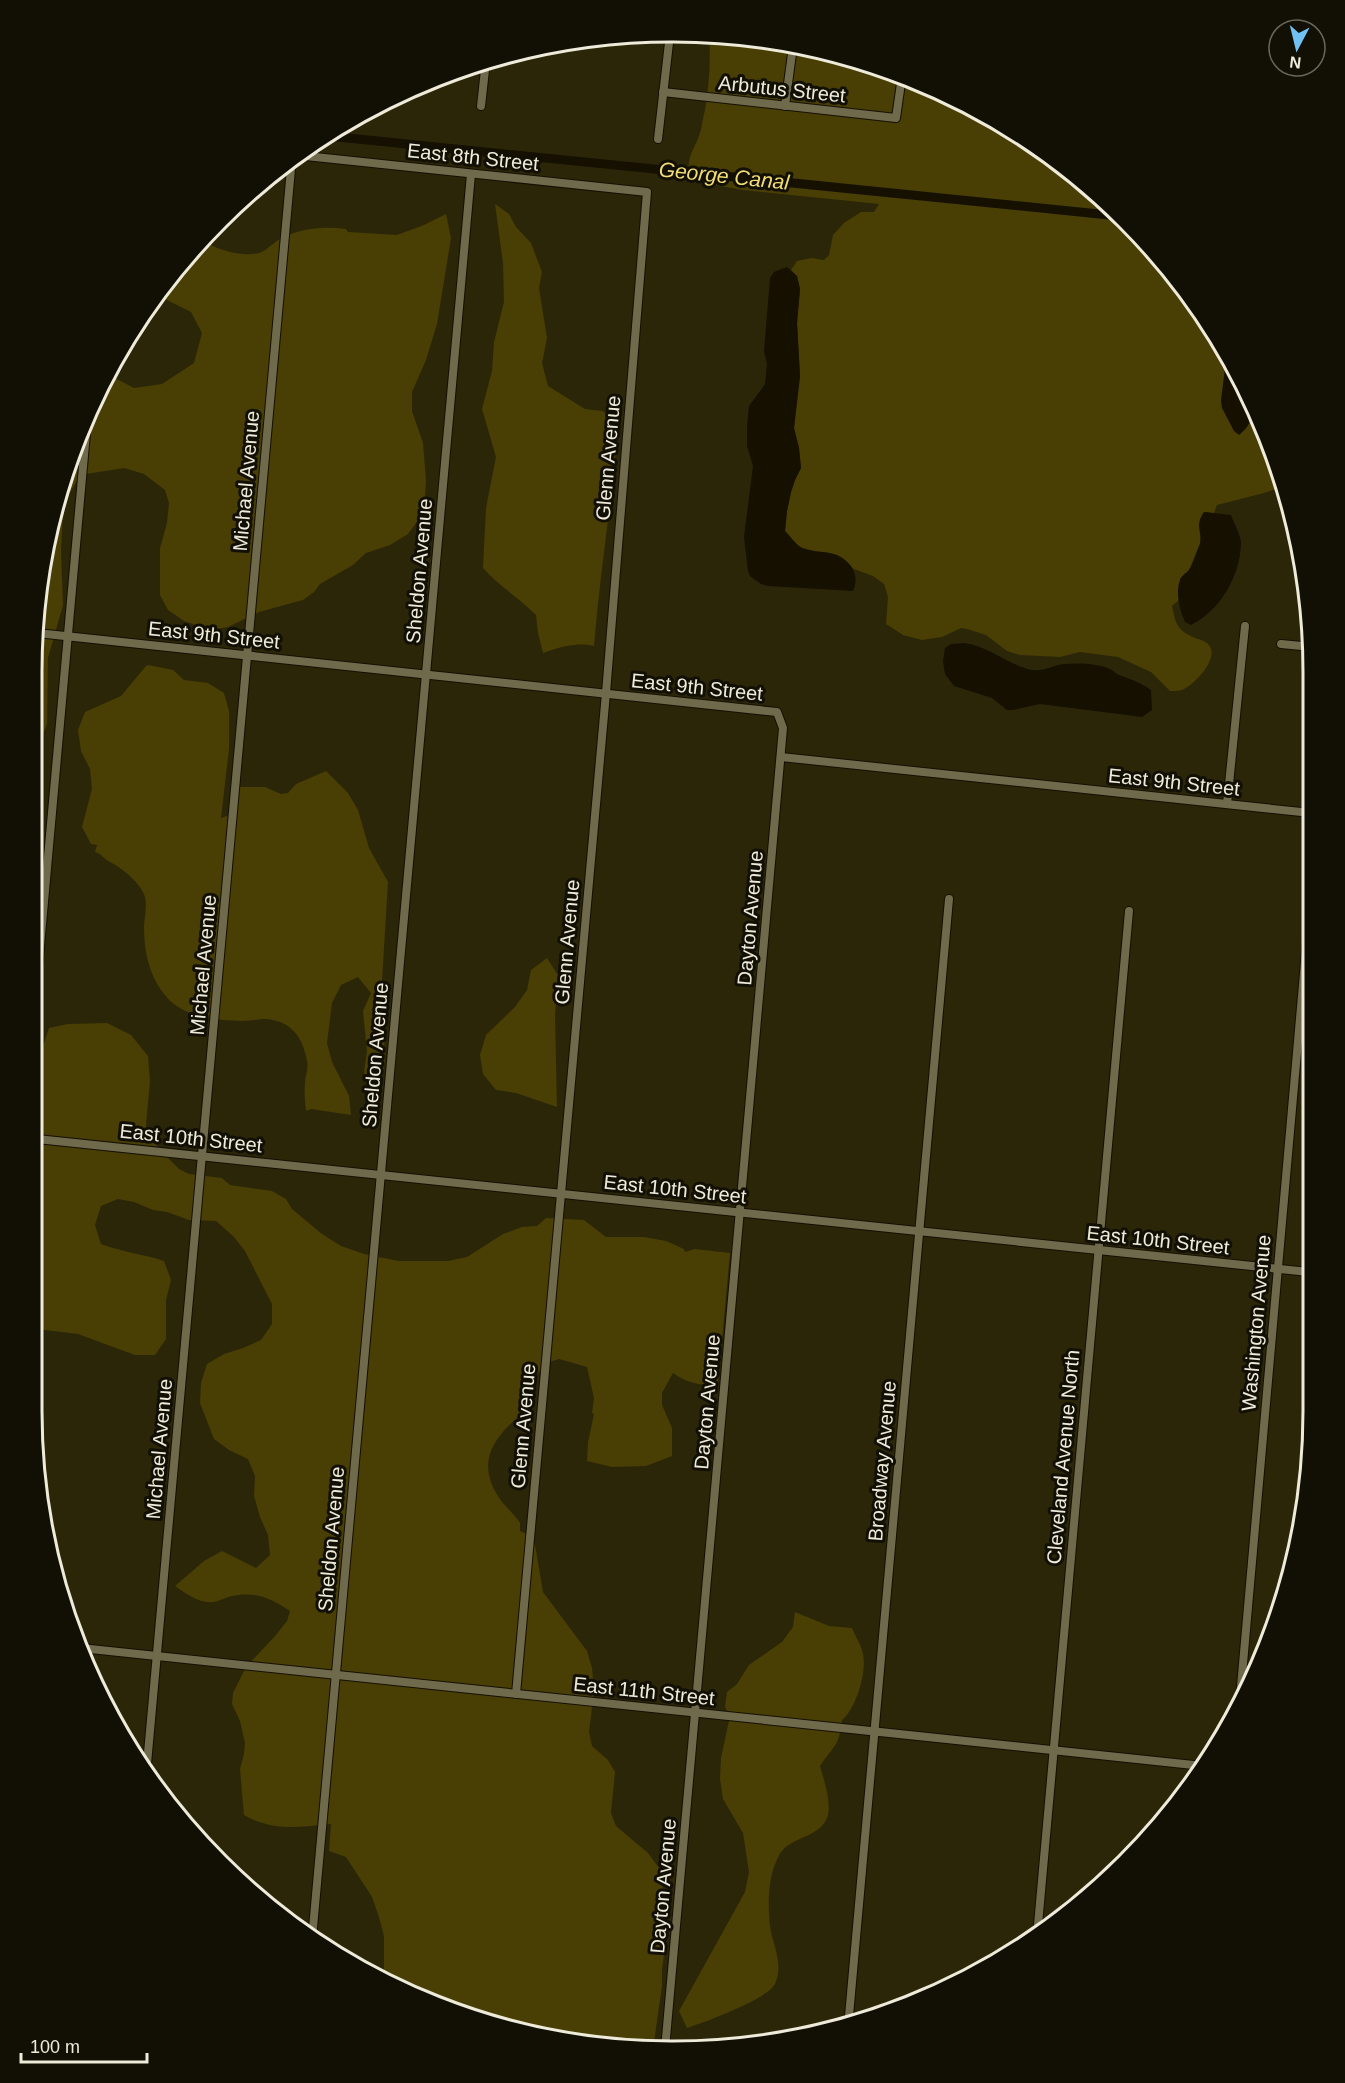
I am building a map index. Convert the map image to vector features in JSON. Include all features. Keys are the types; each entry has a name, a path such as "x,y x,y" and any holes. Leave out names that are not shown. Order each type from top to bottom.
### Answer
{"street":[{"path":"658,139 669,42"},
{"path":"785,106 792,53"},
{"path":"481,106 485,70"},
{"name":"Arbutus Street","path":"663,92 896,118 901,85"},
{"name":"East 8th Street","path":"308,158 647,192"},
{"name":"Michael Avenue","path":"147,1760 293,169"},
{"name":"Sheldon Avenue","path":"313,1928 471,174"},
{"name":"Glenn Avenue","path":"516,1694 606,693 647,192"},
{"path":"42,925 85,444"},
{"path":"1227,804 1245,626"},
{"name":"East 9th Street","path":"43,634 777,712 783,728 781,757 1303,812"},
{"path":"1281,644 1302,646"},
{"name":"Dayton Avenue","path":"666,2041 781,757"},
{"name":"Broadway Avenue","path":"849,2016 949,899"},
{"name":"Cleveland Avenue North","path":"1038,1924 1129,911"},
{"name":"Washington Avenue","path":"1241,1682 1303,983"},
{"name":"East 10th Street","path":"42,1140 1303,1271"},
{"name":"East 11th Street","path":"89,1649 1194,1765"}],"shaded area":[{"path":"709,43 796,54 875,75 951,107 1023,148 1088,198 1147,257 1173,289 1197,322 1225,368 1221,401 1234,431 1249,418 1276,489 1217,505 1214,513 1204,512 1200,543 1190,568 1179,584 1179,600 1172,606 1176,622 1181,629 1208,644 1211,649 1209,663 1205,670 1189,686 1181,690 1170,691 1151,672 1118,657 1080,652 1060,657 1020,655 1007,651 986,635 967,629 961,628 942,637 922,640 903,635 886,624 888,597 884,584 873,576 854,569 837,555 799,547 785,531 791,492 801,468 794,428 800,376 797,323 800,289 797,276 791,270 797,261 811,258 824,260 829,255 833,235 844,223 861,212 874,212 879,204 743,190 692,181 689,162 700,133 705,110"},
{"path":"495,204 509,214 516,227 531,243 542,272 539,288 547,338 542,363 548,386 585,409 603,411 618,426 594,646 575,645 543,653 536,615 483,568 486,508 496,457 482,409 492,371 494,342 504,302 503,263"},
{"path":"446,214 451,238 437,324 426,360 412,392 412,411 423,443 426,480 424,512 408,534 390,545 366,553 353,565 320,584 303,600 259,612 228,627 210,630 184,621 168,610 160,595 160,548 167,523 169,503 165,490 144,474 124,468 86,474 76,482 63,510 61,551 63,605 48,658 47,724 42,737 43,631 47,590 63,509 75,470 90,431 115,378 134,388 162,384 194,363 202,333 191,312 165,299 172,289 210,245 229,252 251,254 259,253 278,240 303,230 337,228 346,229 348,232 397,235"},
{"path":"787,267 797,276 800,289 797,323 800,376 794,428 801,468 791,492 785,531 802,548 835,554 848,562 854,570 856,580 853,591 768,586 750,576 748,571 744,537 753,466 747,446 749,406 765,384 767,364 764,351 770,278 774,272"},
{"path":"1225,369 1250,420 1239,435 1234,431 1222,408"},
{"path":"1204,512 1231,515 1241,542 1240,554 1227,591 1211,611 1191,625 1185,622 1181,613 1179,585 1181,577 1189,570 1200,544 1199,525"},
{"path":"964,643 982,648 1032,670 1069,664 1105,667 1151,690 1152,710 1142,717 1040,704 1007,710 992,698 954,686 945,674 943,661 945,648 951,644"},
{"path":"148,665 173,670 184,680 208,683 224,693 229,711 229,749 221,818 235,813 238,787 265,787 281,794 288,793 296,784 326,771 348,793 358,810 369,848 388,882 382,981 385,1058 380,1095 369,1092 364,1072 367,1051 363,1011 371,993 358,977 341,985 332,1003 327,1043 332,1062 349,1096 351,1115 311,1109 306,1111 307,1061 299,1038 289,1027 275,1020 232,1021 200,1016 171,1002 154,978 148,961 144,934 146,903 143,892 125,872 95,852 97,845 91,844 82,827 92,789 90,769 81,751 78,730 85,712 121,696"},
{"path":"547,958 558,975 555,1015 557,1107 516,1093 496,1090 483,1074 480,1055 486,1035 515,1007 527,990 531,970"},
{"path":"107,1023 131,1035 148,1056 150,1081 146,1125 159,1149 179,1169 189,1174 222,1178 230,1185 272,1191 286,1199 292,1209 322,1234 341,1246 364,1254 399,1261 448,1261 467,1257 503,1234 522,1227 537,1226 546,1218 584,1220 606,1237 644,1237 666,1241 684,1249 685,1252 695,1249 730,1253 718,1384 694,1383 673,1373 662,1393 662,1405 672,1428 672,1456 646,1466 612,1467 587,1461 594,1398 587,1367 559,1359 549,1362 532,1379 529,1408 506,1428 488,1461 493,1487 502,1502 520,1523 520,1531 529,1535 535,1545 543,1592 587,1651 592,1668 594,1691 589,1732 592,1746 608,1760 615,1772 611,1813 616,1826 648,1853 659,1868 665,1901 665,1948 654,2041 590,2036 509,2020 431,1993 384,1971 384,1936 372,1897 346,1857 329,1851 331,1824 276,1826 244,1815 240,1769 245,1743 240,1721 232,1704 233,1693 246,1667 287,1621 290,1611 269,1599 248,1594 214,1602 198,1600 175,1586 204,1561 222,1551 256,1568 270,1555 268,1535 254,1496 255,1476 248,1459 229,1450 214,1439 200,1403 201,1383 207,1364 224,1354 261,1340 272,1324 272,1304 245,1251 216,1221 189,1220 118,1199 101,1206 95,1225 101,1244 164,1261 171,1280 166,1300 166,1339 155,1355 135,1355 78,1334 42,1330 42,1050 49,1028 68,1024"},
{"path":"795,1612 829,1626 852,1628 863,1654 862,1680 856,1699 842,1720 835,1745 820,1766 828,1797 828,1815 820,1828 787,1846 774,1867 769,1904 770,1926 778,1962 775,1984 760,1997 748,2003 687,2028 679,2011 745,1892 749,1872 743,1833 723,1799 720,1779 721,1758 730,1716 725,1707 727,1692 737,1684 749,1665 782,1642 793,1627"}],"waterway":[{"name":"George Canal","path":"339,137 1105,215"}]}
